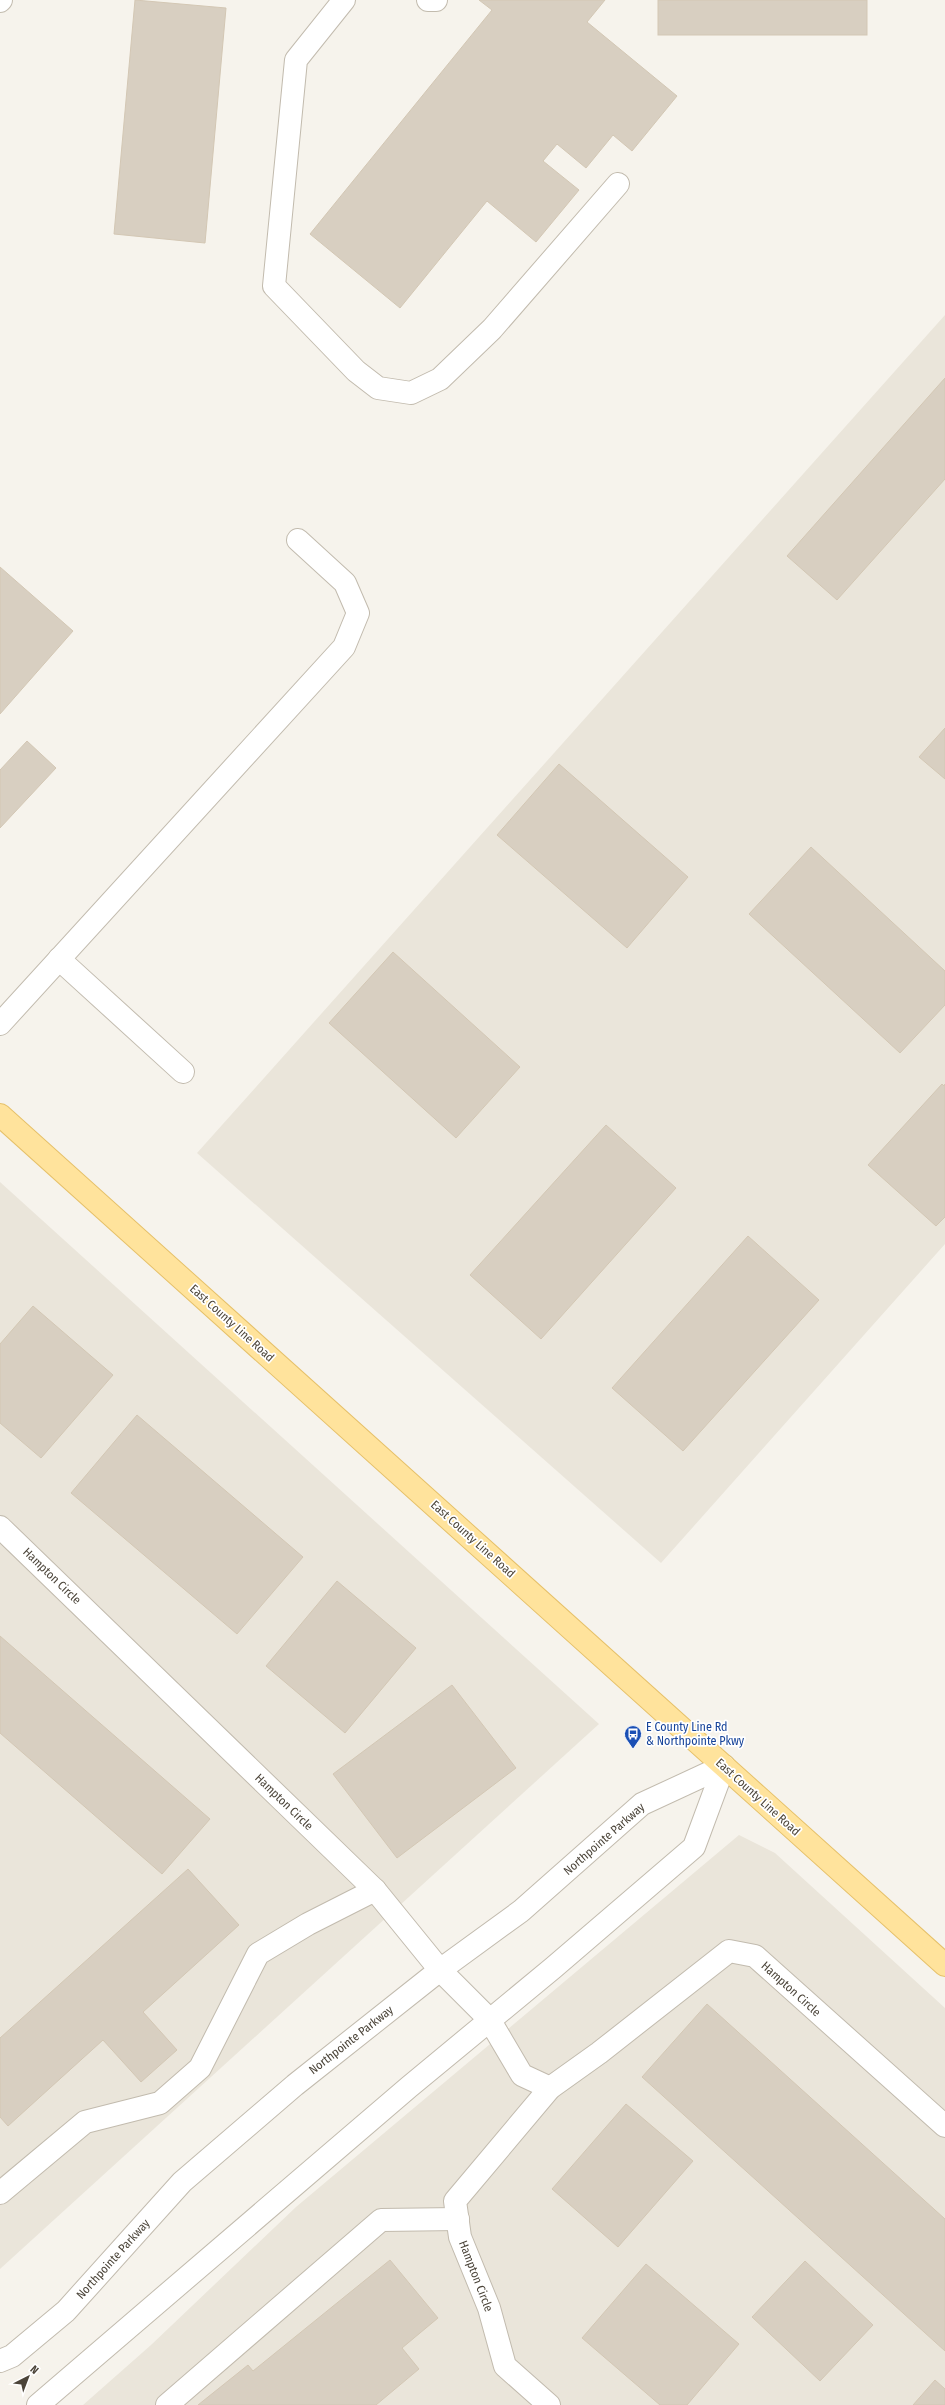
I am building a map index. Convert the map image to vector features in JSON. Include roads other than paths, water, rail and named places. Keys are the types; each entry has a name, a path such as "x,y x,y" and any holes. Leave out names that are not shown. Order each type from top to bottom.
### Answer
{"main road":[{"name":"East County Line Road","path":"0,1115 945,1965"}],"street":[{"path":"344,0 296,60 274,286 356,371 378,388 411,393 440,379 492,329 618,184"},
{"path":"428,0 436,0"},
{"path":"0,1024 344,647 358,613 345,583 298,540"},
{"path":"59,959 183,1072"},
{"name":"Hampton Circle","path":"0,1528 375,1890 440,1970 489,2019 522,2075 550,2088"},
{"path":"38,2405 489,2019 553,1968 694,1847 724,1766"},
{"name":"Northpointe Parkway","path":"0,2361 12,2356 66,2311 182,2182 295,2085 440,1970 521,1911 642,1804 724,1766"},
{"path":"0,2193 85,2122 160,2103 200,2068 258,1954 308,1924 375,1890"},
{"name":"Hampton Circle","path":"549,2405 505,2366 489,2308 460,2237 455,2201 550,2088 599,2053 729,1950 755,1956 945,2126"},
{"path":"167,2405 381,2220 458,2219"}],"place":[{"name":"E County Line Rd & Northpointe Pkwy","path":"633,1749"}]}
